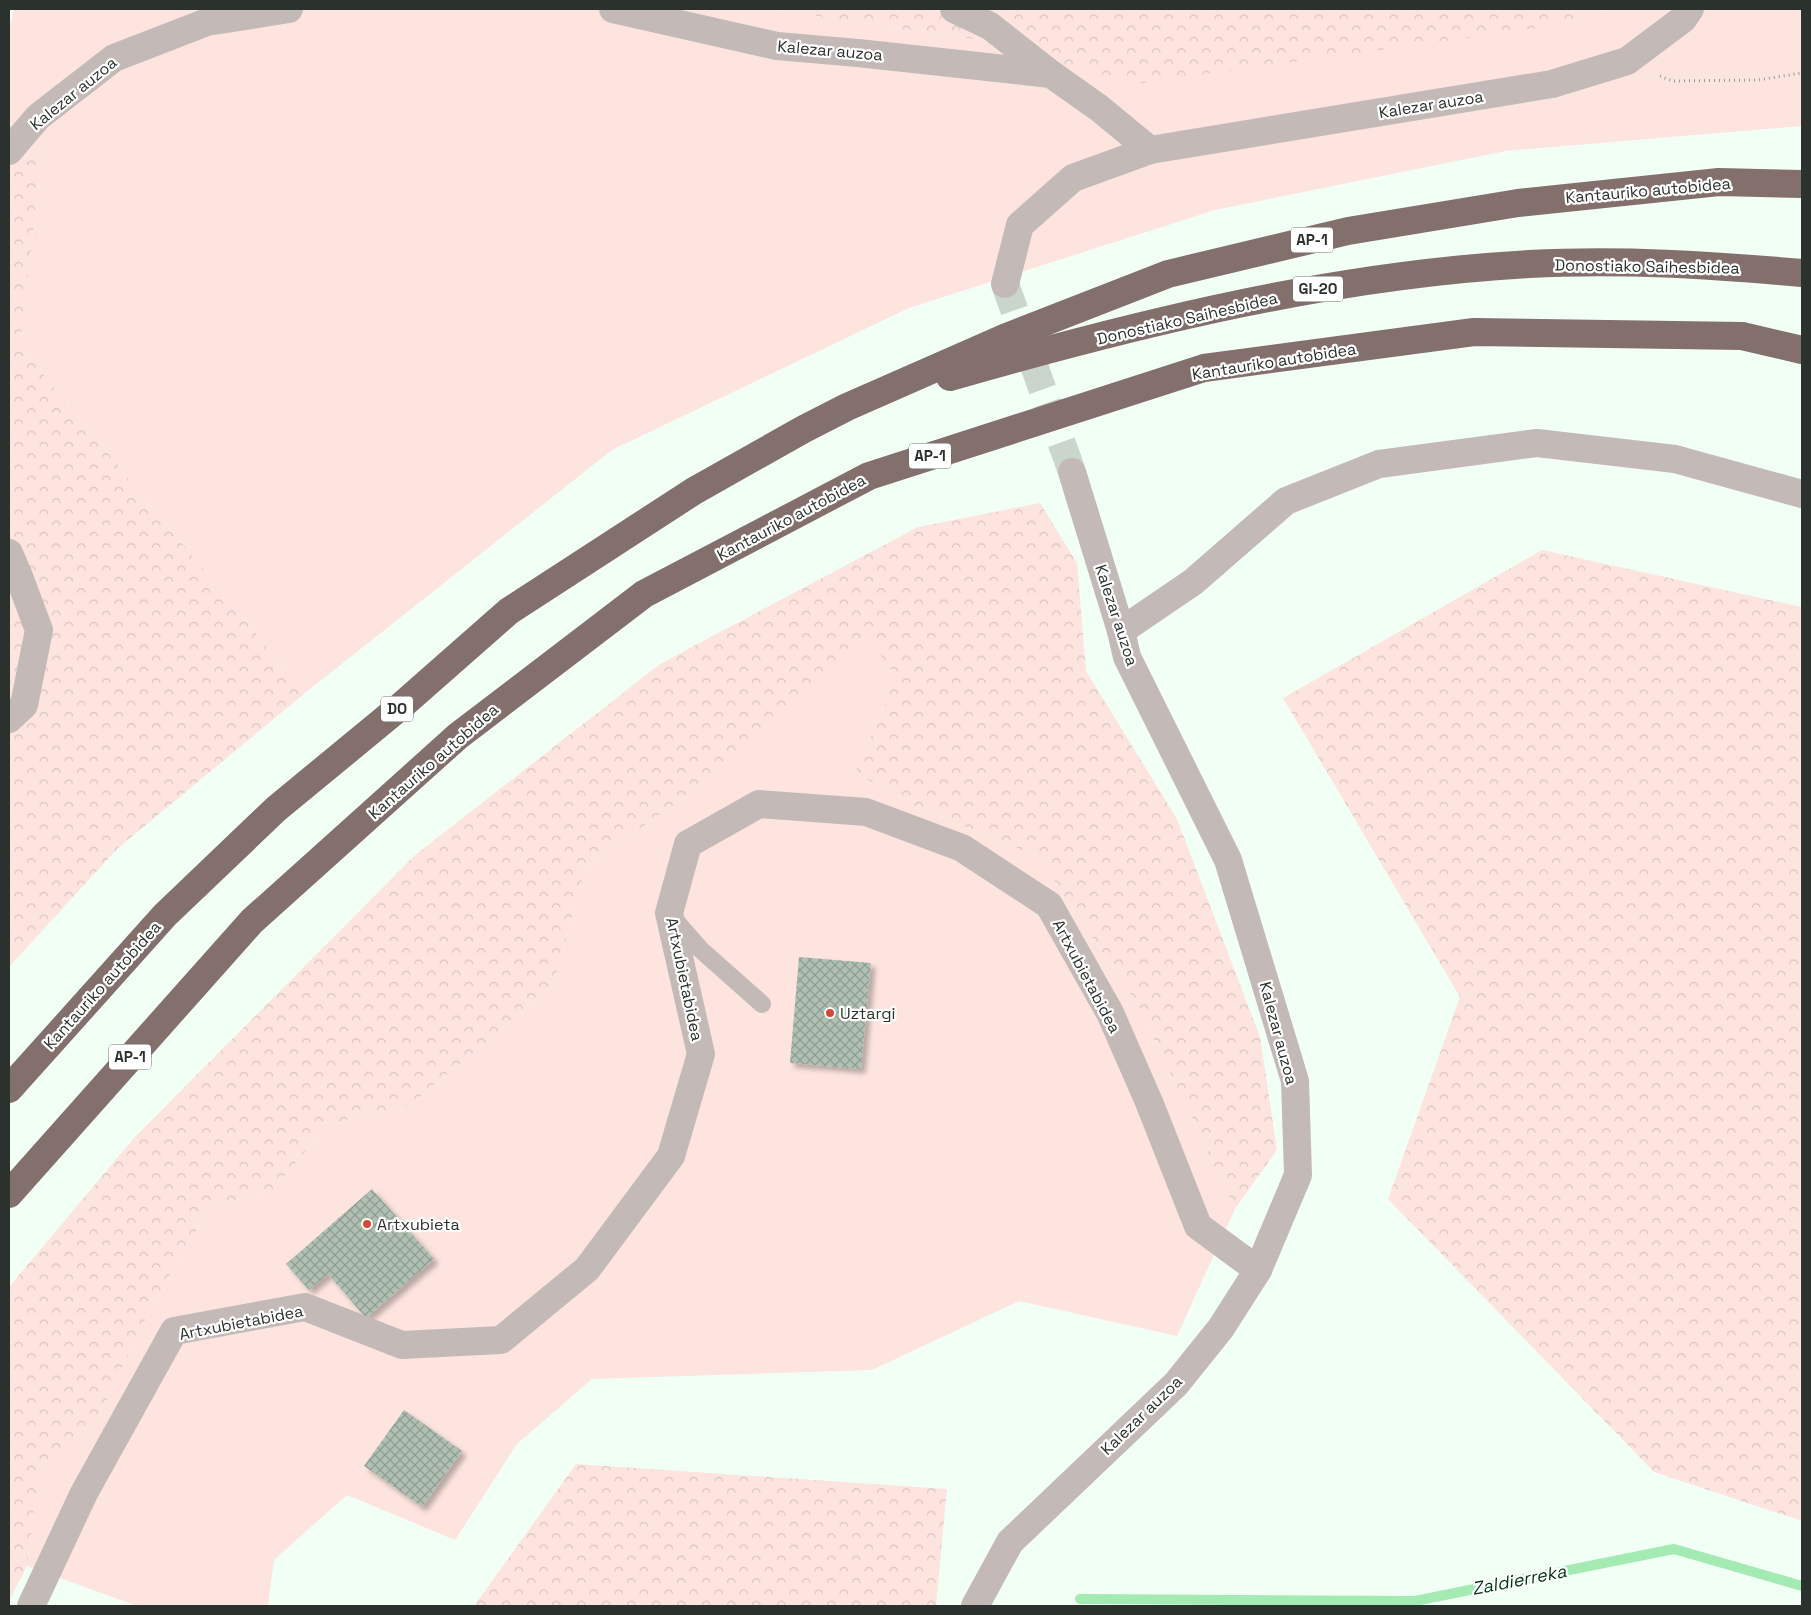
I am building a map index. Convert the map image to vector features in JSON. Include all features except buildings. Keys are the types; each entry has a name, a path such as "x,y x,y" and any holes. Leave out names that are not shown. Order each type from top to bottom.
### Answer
{"highway":[{"name":"Kantauriko autobidea","path":"9,1089 165,915 276,809 400,706 509,611 694,491 847,407 1004,338 1168,274 1348,231 1518,203 1710,182 1802,184"},
{"name":"Donostiako Saihesbidea","path":"847,407 1010,360 1177,316 1349,284 1441,272 1529,264 1614,262 1701,264 1802,273"},
{"name":"Kantauriko autobidea","path":"9,1194 252,921 458,736 644,594 869,476 1204,368 1474,332 1742,336 1802,350"},
{"path":"1742,336 1802,344"}],"street":[{"name":"Kalezar auzoa","path":"9,151 38,117 114,58 207,22 289,9"},
{"name":"Kalezar auzoa","path":"613,9 777,46 858,52 1051,74"},
{"name":"Kalezar auzoa","path":"954,9 990,26 1051,74 1099,108 1150,150"},
{"name":"Kalezar auzoa","path":"1005,284 1020,225 1073,178 1150,150 1552,84 1627,61 1684,19 1690,9"},
{"path":"1121,631 1193,582 1286,502 1379,464 1537,443 1675,459 1802,494"},
{"name":"Kalezar auzoa","path":"975,1606 1010,1542 1176,1384 1221,1328 1258,1270 1298,1175 1294,1081 1228,860 1128,657 1072,472"},
{"path":"9,553 39,630 24,705 9,719"},
{"name":"Artxubietabidea","path":"31,1606 84,1493 174,1331 305,1307 402,1345 501,1340 587,1269 671,1156 701,1054 669,913 688,844 759,804 866,812 962,848 1049,906 1110,1013 1198,1226 1258,1270"}],"lane":[{"path":"669,913 700,949 762,1004"}],"path":[{"path":"1627,61 1672,82 1758,80 1802,73"}],"green space":[{"path":"14,9 768,9 993,42 1565,24 1605,9 1802,9 1802,126 1506,151 1215,210 909,308 612,450 305,693 20,346 42,154 9,138 9,29"},
{"path":"768,9 1605,9 1565,24 1130,85 993,42"},
{"path":"9,138 42,154 20,346 305,693 117,849 9,967"},
{"path":"1040,503 1077,563 1086,671 1177,819 1260,1037 1277,1150 1235,1209 1138,1005 1037,856 917,807 855,773 896,677 868,638 694,791 586,866 553,987 410,1105 329,1124 272,1190 209,1209 152,1306 88,1439 41,1464 27,1566 9,1601 9,1287 134,1138 414,856 660,664 918,527"},
{"path":"1542,550 1802,607 1802,1521 1654,1472 1388,1199 1460,997 1283,698"},
{"path":"868,637 896,677 855,773 917,807 1037,856 1138,1005 1235,1209 1177,1336 1019,1301 872,1370 592,1379 517,1444 455,1540 347,1495 274,1560 268,1606 137,1606 27,1566 41,1464 88,1439 152,1306 209,1209 272,1190 329,1124 410,1105 553,987 586,866 694,791"},
{"path":"576,1464 947,1489 936,1606 474,1606"}],"waterway":[{"name":"Zaldierreka","path":"1080,1599 1415,1601 1674,1549 1802,1586"}],"tunnel":[{"path":"1005,284 1072,472"}],"place":[{"name":"Uztargi","path":"830,1013"},
{"name":"Artxubieta","path":"367,1224"}]}
